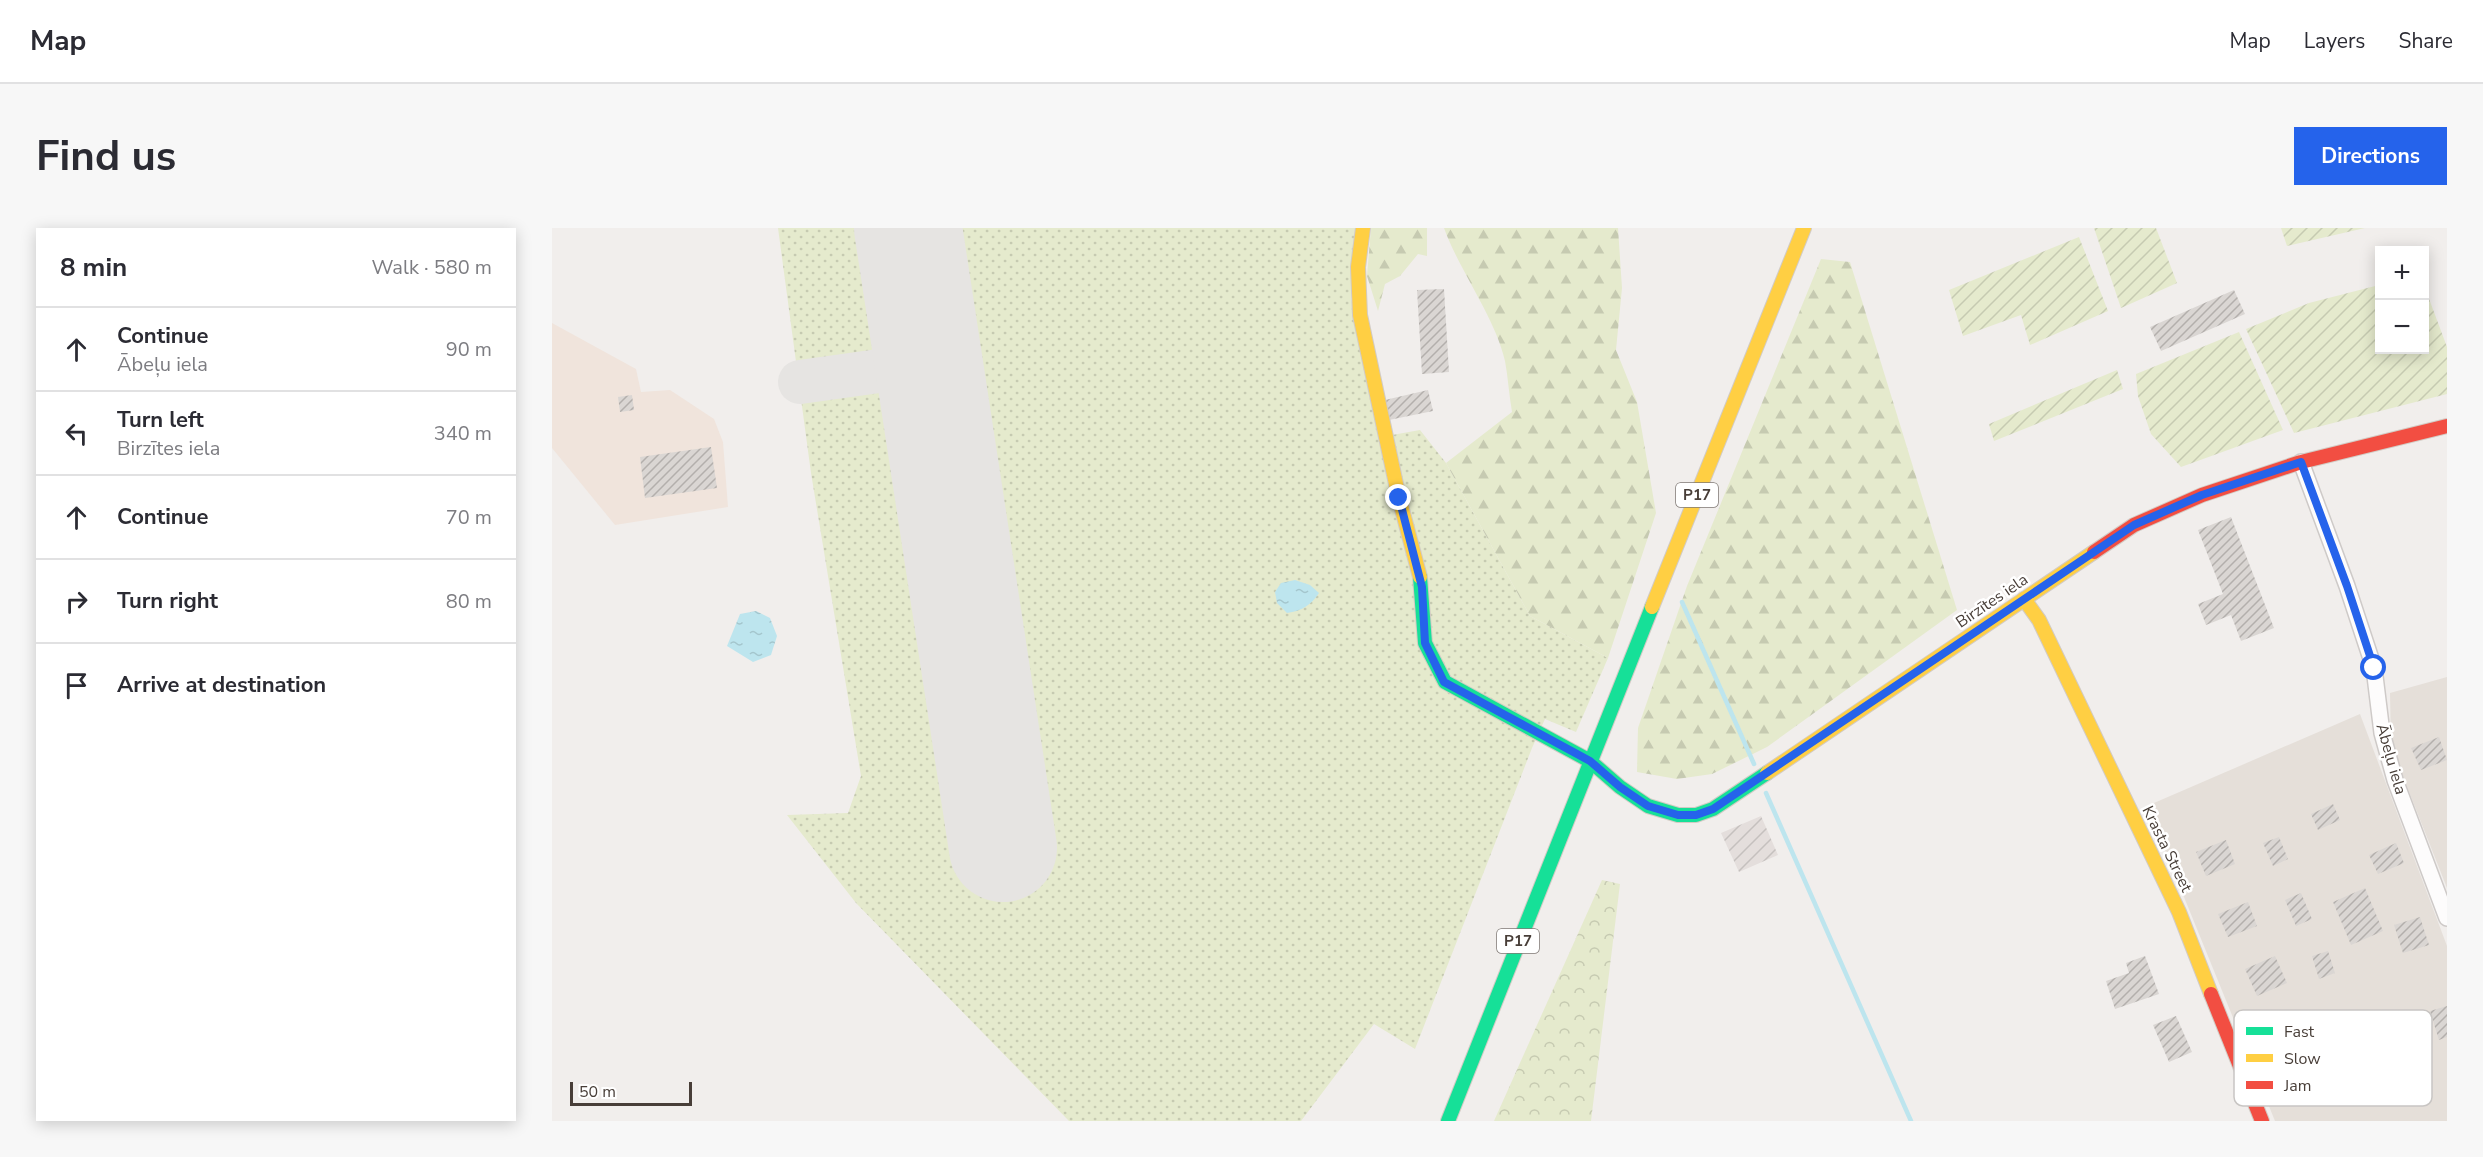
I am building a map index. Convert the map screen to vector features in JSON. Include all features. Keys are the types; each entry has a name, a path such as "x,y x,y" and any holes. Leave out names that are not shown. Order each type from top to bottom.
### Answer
{"street":[{"name":"Birzītes iela","path":"1363,228 1358,267 1360,315 1386,426 1399,498 1422,587 1425,643 1444,682 1590,761 1620,787 1648,806 1678,815 1696,815 1713,809 2134,525 2202,495 2301,462 2447,426"},
{"name":"P17","path":"1448,1121 1804,228"},
{"name":"Ābeļu iela","path":"2301,462 2347,586 2374,668 2382,733 2395,780 2447,918"},
{"name":"Krasta Street","path":"2024,599 2039,620 2179,912 2234,1050"},
{"name":"Krasta Street","path":"2256,1106 2262,1121"}],"shaded area":[{"path":"552,323 636,369 641,392 670,390 714,419 723,442 728,507 615,525 552,448"},
{"path":"2447,677 2447,888 2391,746 2390,693"},
{"path":"2360,714 2447,946 2447,1121 2275,1121 2269,1106 2432,1106 2432,1010 2234,1010 2234,1020 2147,806"},
{"path":"1761,816 1778,855 1739,872 1721,833"}],"green space":[{"path":"778,228 1360,228 1351,299 1392,435 1420,430 1446,463 1530,616 1608,658 1576,732 1545,719 1415,1049 1374,1024 1301,1121 1069,1121 856,903 787,815 848,813 861,776 811,473"},
{"path":"1371,228 1427,228 1427,256 1418,254 1400,276 1385,284 1378,311 1367,276"},
{"path":"1444,228 1618,228 1622,288 1616,350 1637,402 1656,513 1608,658 1530,616 1446,463 1512,412 1505,361 1500,344"},
{"path":"2094,228 2156,228 2177,283 2121,308"},
{"path":"2281,228 2365,228 2287,246"},
{"path":"2079,237 2108,311 2030,345 2021,315 1963,336 1949,290"},
{"path":"1821,259 1850,262 1957,610 1767,747 1712,774 1677,779 1637,772 1638,728 1687,586"},
{"path":"2375,286 2375,354 2429,354 2429,299 2447,347 2447,394 2294,433 2246,329 2309,303"},
{"path":"2239,332 2283,430 2181,467 2151,434 2138,396 2136,374"},
{"path":"2117,370 2123,389 1994,441 1989,424"},
{"path":"1602,880 1620,884 1591,1121 1494,1121"}],"water":[{"path":"1295,580 1310,585 1319,593 1306,607 1287,613 1277,603 1275,592 1281,583"},
{"path":"756,611 770,618 777,636 771,655 753,662 727,646 740,614"}],"building":[{"path":"1444,289 1449,372 1422,374 1417,290"},
{"path":"2234,290 2245,314 2161,351 2150,327"},
{"path":"1428,390 1433,411 1389,420 1385,400"},
{"path":"632,395 634,410 620,412 618,397"},
{"path":"711,447 717,488 645,498 640,457"},
{"path":"2231,517 2274,628 2241,641 2231,615 2206,625 2198,604 2223,594 2198,530"},
{"path":"2439,737 2447,760 2421,770 2411,748"},
{"path":"2333,804 2340,820 2318,830 2311,814"},
{"path":"2279,837 2288,859 2273,866 2263,843"},
{"path":"2226,840 2235,864 2206,876 2196,852"},
{"path":"2396,843 2404,863 2378,874 2369,855"},
{"path":"2365,888 2383,931 2351,945 2333,902"},
{"path":"2301,893 2312,919 2296,926 2285,900"},
{"path":"2248,902 2257,926 2228,937 2218,914"},
{"path":"2420,917 2429,945 2403,953 2394,925"},
{"path":"2328,951 2335,973 2319,979 2312,956"},
{"path":"2145,956 2159,994 2115,1009 2106,981 2129,973 2126,963"},
{"path":"2275,956 2287,983 2257,996 2245,969"},
{"path":"2447,1006 2447,1037 2439,1040 2432,1010"},
{"path":"2176,1016 2192,1052 2169,1062 2153,1025"}],"waterway":[{"path":"1682,602 1754,764"},
{"path":"1766,793 1911,1121"}],"taxiway":[{"path":"800,382 929,364"}],"runway":[{"path":"908,228 1003,848"}],"traffic: fast":[{"path":"1420,577 1425,643 1445,682 1590,761 1620,787 1648,806 1678,815 1696,815 1713,809 1767,773"},
{"path":"1448,1121 1652,607"}],"traffic: slow":[{"path":"1363,228 1358,267 1360,315 1399,498 1420,577"},
{"path":"1652,607 1804,228"},
{"path":"1767,773 2094,552"},
{"path":"2024,599 2039,620 2179,912 2211,994"}],"traffic: jam":[{"path":"2094,552 2134,525 2202,495 2301,462 2447,426"},
{"path":"2211,994 2234,1051"},
{"path":"2256,1106 2262,1121"}],"route":[{"path":"1399,498 1422,587 1425,643 1444,682 1590,761 1620,787 1648,806 1678,815 1696,815 1713,809 2134,525 2202,495 2301,462 2347,586 2374,668"}]}
